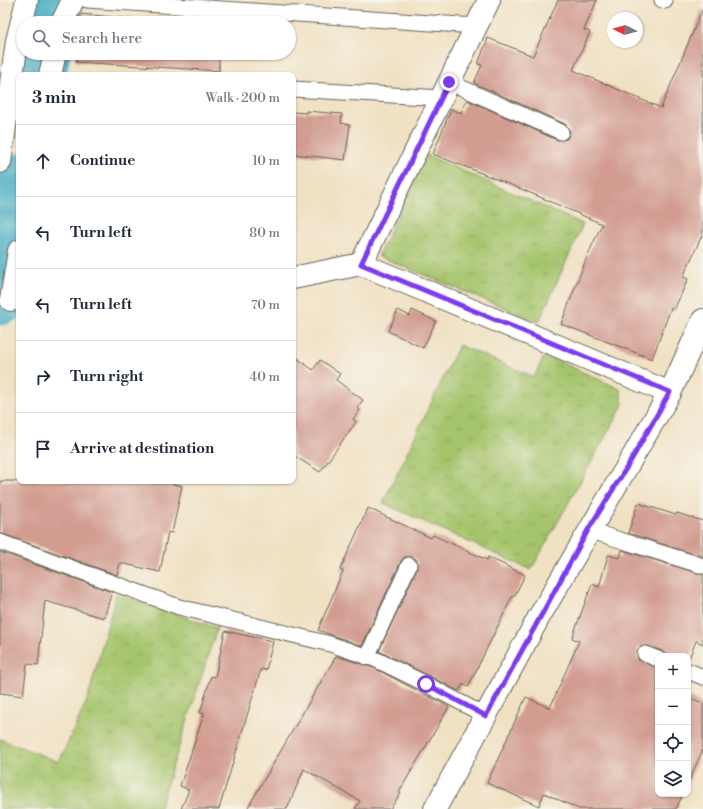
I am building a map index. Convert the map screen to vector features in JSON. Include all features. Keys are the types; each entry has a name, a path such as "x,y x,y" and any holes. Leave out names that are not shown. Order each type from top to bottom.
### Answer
{"street":[{"path":"23,16 27,0"},
{"path":"65,16 73,0"},
{"path":"361,264 489,0"},
{"path":"0,162 5,91 16,45"},
{"path":"51,72 53,60"},
{"path":"296,277 361,264 670,392"},
{"path":"9,300 16,266"},
{"path":"435,809 588,530 630,462 670,392 701,333"}],"lane":[{"path":"87,0 476,26"},
{"path":"296,89 445,90 562,132"},
{"path":"588,530 703,566"},
{"path":"0,542 179,607 330,644 367,657 426,684 486,716"},
{"path":"367,657 409,564"},
{"path":"691,672 703,677"}],"green space":[{"path":"427,155 583,224 539,322 378,256"},
{"path":"459,345 534,377 545,355 620,389 623,405 531,570 383,503"},
{"path":"116,594 217,628 159,809 0,809 0,739 59,762 88,698"}],"building":[{"path":"558,0 597,0 584,30 590,32 573,70 661,108 703,8 703,233 683,277 688,279 674,310 671,308 652,359 561,324 586,259 602,224 526,191 433,154 451,109 461,113 467,100 557,140 567,139 570,131 565,124 474,83 482,65 478,64 488,38 533,56"},
{"path":"81,14 101,16 81,16"},
{"path":"76,60 219,60 219,71 76,62"},
{"path":"306,111 342,114 341,123 350,125 345,160 296,154 296,112 306,113"},
{"path":"398,310 410,316 412,310 436,321 423,348 388,331"},
{"path":"296,357 313,370 320,360 340,374 336,380 363,400 357,408 360,410 353,419 356,422 320,472 296,457"},
{"path":"0,481 16,481 16,484 174,484 182,486 172,533 168,532 160,572 120,563 117,575 0,533"},
{"path":"638,503 676,515 677,513 703,521 703,557 628,533"},
{"path":"368,508 431,538 433,535 487,560 488,557 525,575 514,597 512,597 468,687 463,684 459,691 379,651 417,569 417,560 412,557 404,557 401,561 362,646 318,630 343,571 340,570"},
{"path":"622,550 703,575 703,644 696,641 691,654 664,653 648,646 640,647 637,651 638,660 655,667 655,797 682,797 676,809 579,809 544,793 539,806 487,783 526,697 550,708 579,641 572,638 592,584 599,587 608,555 620,558"},
{"path":"0,552 112,592 104,618 45,601 38,665 27,664 23,696 0,693"},
{"path":"225,631 273,641 266,670 261,669 219,809 181,809 189,790 180,786 204,714 200,713 211,676 215,677"},
{"path":"336,656 374,668 449,707 399,792 401,793 390,809 355,809 360,801 304,769 287,809 247,809"},
{"path":"691,698 703,703 703,749 691,776"}],"waterway":[{"path":"53,16 57,0"},
{"path":"39,72 41,60"},
{"path":"0,298 16,199"}],"route":[{"path":"426,684 486,716 588,530 647,434 670,392 361,264 449,82"}]}
